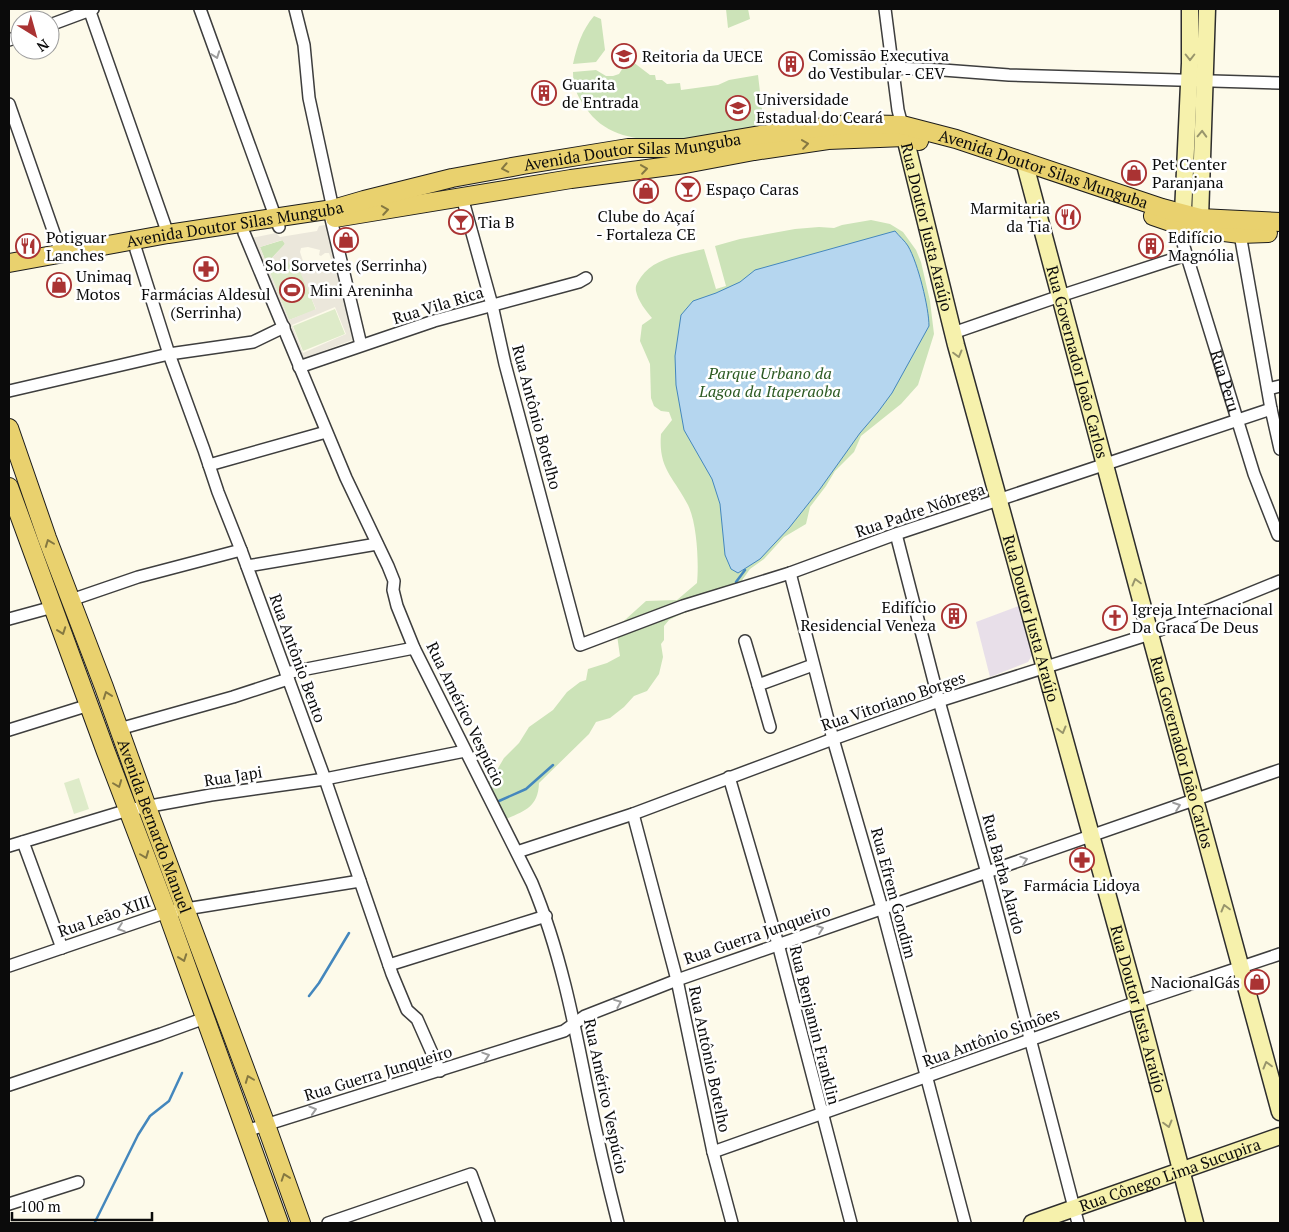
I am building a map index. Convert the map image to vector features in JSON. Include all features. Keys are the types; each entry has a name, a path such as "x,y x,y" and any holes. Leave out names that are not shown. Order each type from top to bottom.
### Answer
{"main road":[{"name":"Avenida Doutor Silas Munguba","path":"332,214 364,200 452,178 622,148 684,148 760,135 849,124 956,139 1026,167 1162,208 1186,218 1280,222"},
{"name":"Avenida Doutor Silas Munguba","path":"9,263 168,234 277,223 685,164 828,140 903,131"},
{"path":"571,180 587,169 619,163 622,157 622,148"},
{"path":"452,178 462,197"},
{"name":"Avenida Doutor Silas Munguba","path":"1186,218 1185,227 1240,234 1280,232"},
{"name":"Avenida Doutor Silas Munguba","path":"9,273 244,233 277,223"},
{"name":"Avenida Bernardo Manuel","path":"9,428 47,538 301,1223"},
{"name":"Avenida Bernardo Manuel","path":"9,489 167,912 280,1223"}],"street":[{"path":"60,21 90,9 168,234"},
{"path":"200,9 277,223"},
{"path":"295,9 304,45 309,98 361,345"},
{"name":"Rua Doutor Justa Araújo","path":"885,9 898,110 953,333 1090,837 1137,1002 1195,1223"},
{"name":"Rua Peru","path":"1190,9 1196,80 1194,173 1186,218 1186,254 1254,474 1280,535"},
{"name":"Rua Peru","path":"1196,80 1207,9"},
{"path":"893,68 1009,75 1280,83"},
{"path":"9,104 61,253"},
{"name":"Rua Governador João Carlos","path":"1026,167 1104,466 1280,1112"},
{"name":"Rua Antônio Botelho","path":"462,197 492,305 505,364 580,645"},
{"name":"Rua Américo Vespúcio","path":"244,233 326,432 394,581 393,590 396,606 414,648 517,852 546,916 574,1023 596,1132 618,1223"},
{"path":"1240,234 1271,409 1280,449"},
{"name":"Rua Antônio Bento","path":"136,250 169,354 218,492 325,779 389,965 407,1010 417,1019 440,1072"},
{"path":"953,333 1186,254"},
{"name":"Rua Vila Rica","path":"299,366 434,321 579,282 586,278"},
{"path":"9,391 169,354 253,342 284,327"},
{"path":"1268,389 1280,386"},
{"name":"Rua Padre Nóbrega","path":"580,645 683,606 790,573 896,534 1271,409"},
{"path":"209,465 326,432"},
{"name":"Rua Barba Alardo","path":"896,534 1076,1216"},
{"path":"247,566 377,544"},
{"path":"71,600 138,577 241,550"},
{"name":"Rua Efrem Gondim","path":"790,573 833,739 882,908 966,1223"},
{"name":"Rua Vitoriano Borges","path":"517,852 633,814 939,701 1150,634 1280,581"},
{"path":"9,619 53,607"},
{"path":"744,641 770,727"},
{"path":"119,729 233,697 287,676 414,648"},
{"path":"758,685 814,665"},
{"path":"9,730 89,705"},
{"name":"Rua Japi","path":"9,846 128,810 325,779 465,751"},
{"name":"Rua Guerra Junqueiro","path":"246,1132 440,1072 564,1031 585,1016 677,980 1280,770"},
{"name":"Rua Benjamin Franklin","path":"729,778 778,944 851,1223"},
{"name":"Rua Antônio Botelho","path":"633,814 677,980 713,1152 732,1223"},
{"path":"23,842 62,948"},
{"name":"Rua Leão XIII","path":"9,966 167,912 360,881"},
{"path":"389,965 546,916"},
{"name":"Rua Antônio Simões","path":"713,1152 1137,1002 1280,954"},
{"path":"9,1085 205,1018"},
{"name":"Rua Cônego Lima Sucupira","path":"1032,1223 1076,1216 1181,1172 1280,1136"},
{"path":"328,1223 471,1174 489,1223"},
{"path":"9,1204 78,1182"}],"shaded area":[{"path":"325,225 327,227 355,339 302,359 251,238 276,233 280,237 317,231 319,226","holes":["282,240 285,244 268,262 266,262 260,247","308,247 320,250 319,255 321,256 329,253 332,267 322,272 309,270 306,263 304,264 300,252 301,248","295,260 316,309 289,320 269,270","335,307 346,334 303,353 292,325"]},
{"path":"1019,606 1033,654 1028,662 990,677 976,622"}],"green space":[{"path":"726,9 748,9 750,19 728,28"},
{"path":"594,16 601,19 605,50 596,62 573,64 580,38"},
{"path":"633,62 650,75 655,75 656,80 662,80 667,84 680,83 681,90 718,85 729,80 758,75 764,126 694,138 669,140 644,139 621,134 601,124 586,108 576,91 573,72 596,70 606,76 613,76 619,74 626,63"},
{"name":"Parque Urbano da Lagoa da Itaperaoba","path":"871,220 890,224 903,232 916,250 921,262 930,301 934,334 918,385 901,404 861,436 854,452 835,471 810,507 806,524 784,537 764,559 750,569 738,586 709,603 669,620 664,626 664,640 661,644 663,657 659,674 647,691 634,696 610,718 596,722 589,734 539,783 536,798 529,808 504,820 486,783 497,777 497,770 504,758 519,743 529,727 553,710 567,692 580,682 586,680 588,669 607,663 620,656 616,628 646,601 677,600 697,583 697,543 691,513 683,495 668,472 662,456 661,434 672,420 669,412 661,411 654,406 651,398 650,364 640,341 642,325 652,318 642,306 637,295 636,285 653,265 678,255 704,249 716,289 726,286 715,246 740,239 795,229 834,228"},
{"path":"283,240 285,244 266,262 260,247"},
{"name":"Mini Areninha","path":"296,259 316,310 289,320 269,270"},
{"path":"335,309 345,334 303,351 293,326"},
{"path":"79,778 89,809 74,814 64,783"}],"water":[{"name":"Parque Urbano da Lagoa da Itaperaoba","path":"895,231 908,246 916,263 925,297 929,326 892,393 860,433 820,489 789,528 760,559 738,573 731,569 725,555 720,504 712,479 684,430 676,385 675,356 681,315 693,301 740,282 755,270"}],"waterway":[{"path":"736,582 745,570"},
{"path":"499,801 526,789 553,765"},
{"path":"309,996 349,933"},
{"path":"95,1222 138,1135 150,1116 169,1101 182,1073"}],"place":[{"name":"Reitoria da UECE","path":"624,56"},
{"name":"Comissão Executiva do Vestibular - CEV","path":"791,64"},
{"name":"Guarita de Entrada","path":"544,93"},
{"name":"Universidade Estadual do Ceará","path":"738,108"},
{"name":"Pet Center Paranjana","path":"1134,173"},
{"name":"Espaço Caras","path":"688,189"},
{"name":"Clube do Açaí - Fortaleza CE","path":"646,191"},
{"name":"Marmitaria da Tia","path":"1068,217"},
{"name":"Tia B","path":"461,222"},
{"name":"Sol Sorvetes (Serrinha)","path":"346,240"},
{"name":"Potiguar Lanches","path":"28,246"},
{"name":"Edifício Magnólia","path":"1151,246"},
{"name":"Farmácias Aldesul (Serrinha)","path":"206,269"},
{"name":"Unimaq Motos","path":"59,285"},
{"name":"Mini Areninha","path":"292,290"},
{"name":"Edifício Residencial Veneza","path":"954,616"},
{"name":"Igreja Internacional Da Graca De Deus","path":"1115,618"},
{"name":"Farmácia Lidoya","path":"1082,860"},
{"name":"NacionalGás","path":"1257,982"}]}
